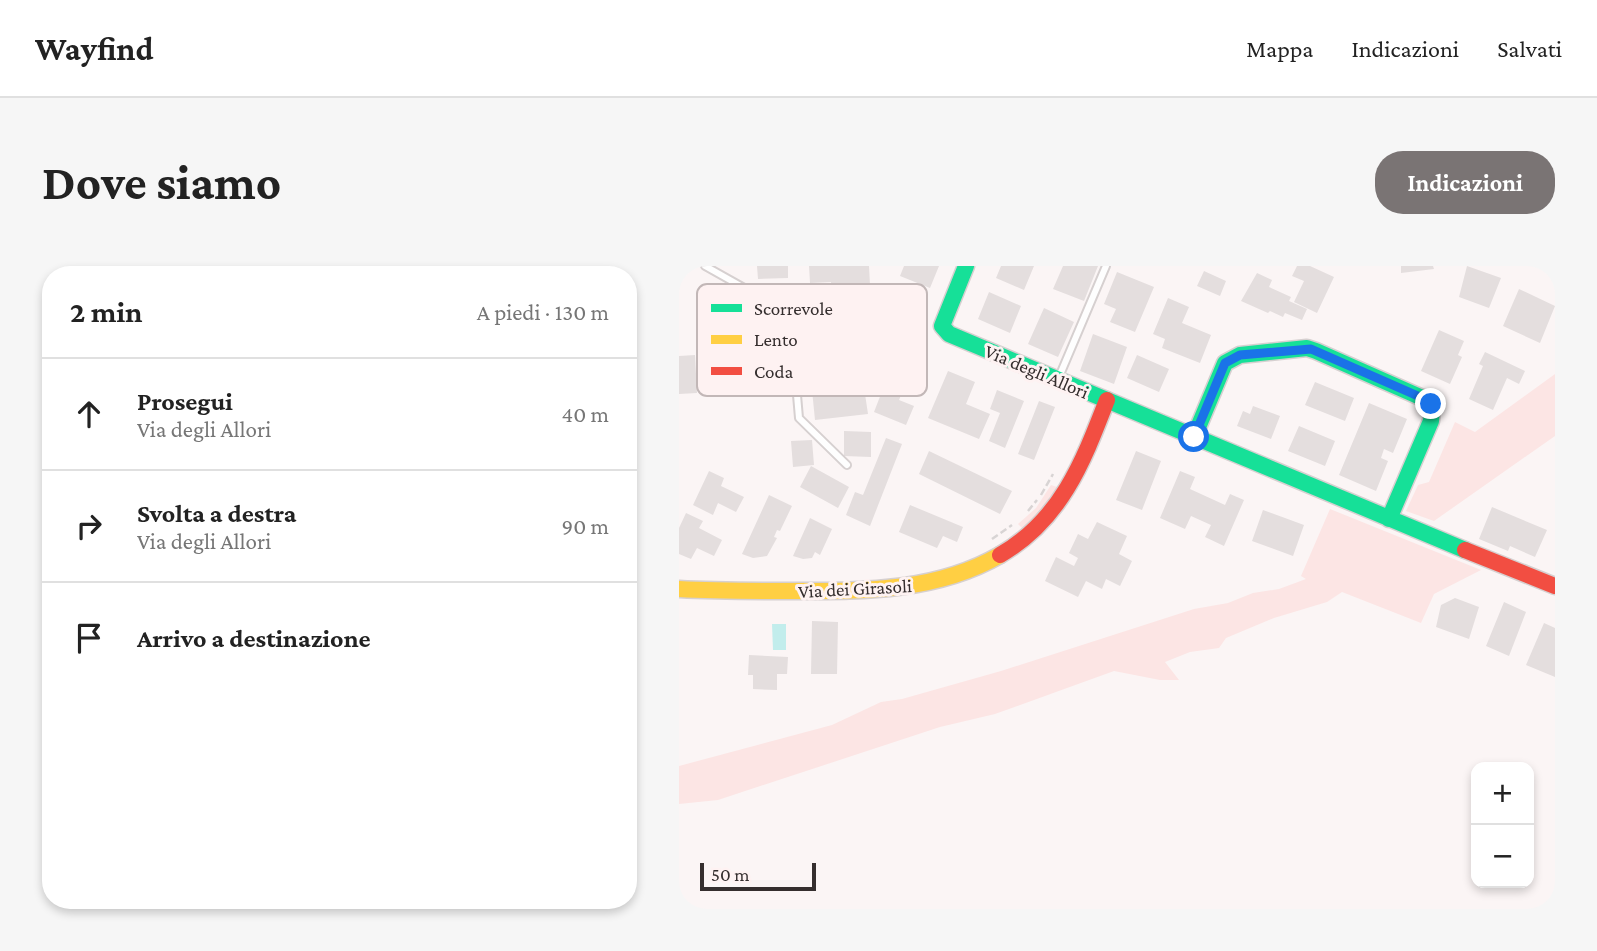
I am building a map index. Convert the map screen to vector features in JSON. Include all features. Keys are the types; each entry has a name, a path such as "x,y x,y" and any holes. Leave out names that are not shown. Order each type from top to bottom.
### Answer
{"street":[{"name":"Via degli Allori","path":"966,266 944,320 944,332 1555,586"},
{"path":"1194,437 1225,363 1230,359 1240,355 1307,348 1316,351 1431,404 1433,409 1430,421 1389,519"},
{"name":"Via dei Girasoli","path":"679,589 881,591 929,584 974,570 1023,539 1059,501 1072,482 1107,400"}],"lane":[{"path":"705,266 737,284"},
{"path":"1058,379 1106,266"},
{"path":"797,396 799,418 847,465"}],"path":[{"path":"1022,517 1053,474"},
{"path":"983,545 1016,522"}],"shaded area":[{"path":"1555,374 1555,436 1434,521 1406,511 1418,485 1429,482 1455,422 1475,432"},
{"path":"1051,485 1057,487 1039,513 1022,528 1018,524 1036,508"},
{"path":"1330,509 1481,570 1434,594 1421,623 1342,592 1327,602 1274,618 1226,638 1219,648 1190,652 1165,662 1179,680 1160,680 1114,671 995,714 940,727 718,800 679,804 679,766 832,725 881,702 902,699 1001,671 1194,609 1228,603 1253,593 1279,589 1306,579 1301,576"}],"water":[{"path":"772,624 786,624 786,650 773,650"}],"building":[{"path":"757,266 788,266 788,278 758,279"},
{"path":"809,266 869,266 870,284 810,283"},
{"path":"904,266 939,266 930,288 927,284 900,276"},
{"path":"1001,266 1034,266 1024,290 996,278"},
{"path":"1063,266 1098,266 1084,301 1053,289"},
{"path":"1297,266 1310,266 1334,277 1317,313 1294,302 1304,281 1292,276"},
{"path":"1401,266 1433,266 1434,269 1401,273"},
{"path":"1467,266 1501,278 1489,308 1459,297"},
{"path":"1204,271 1226,281 1220,296 1197,286"},
{"path":"1117,272 1154,287 1135,332 1110,322 1116,309 1104,304"},
{"path":"1257,273 1272,280 1269,287 1291,297 1289,301 1307,309 1302,320 1285,313 1283,317 1270,311 1268,313 1241,301"},
{"path":"1519,289 1555,306 1540,343 1503,326"},
{"path":"989,292 1021,306 1010,333 978,319"},
{"path":"1168,298 1189,307 1182,323 1211,335 1200,363 1162,348 1165,339 1153,334"},
{"path":"1044,308 1074,322 1058,357 1028,344"},
{"path":"1439,330 1464,341 1458,355 1462,357 1450,384 1421,371"},
{"path":"1093,334 1127,347 1114,384 1080,371"},
{"path":"1485,352 1525,371 1519,384 1507,378 1493,410 1469,399 1483,366 1479,364"},
{"path":"695,355 697,393 679,394 679,356"},
{"path":"1137,355 1169,369 1159,392 1127,378"},
{"path":"948,371 975,382 966,404 990,414 979,439 928,418"},
{"path":"1315,382 1354,398 1345,421 1305,405"},
{"path":"997,390 1024,401 1005,448 989,441 1000,413 990,409"},
{"path":"813,396 865,396 868,414 815,420"},
{"path":"880,396 901,396 899,400 914,406 906,425 874,412"},
{"path":"1039,401 1055,407 1034,460 1018,454"},
{"path":"1369,403 1407,419 1393,453 1384,449 1381,458 1388,461 1376,491 1339,475"},
{"path":"1253,406 1280,416 1271,439 1237,426 1243,411 1250,414"},
{"path":"1299,426 1335,441 1325,466 1288,451"},
{"path":"844,431 871,432 871,457 844,456"},
{"path":"886,438 902,444 870,526 846,515 855,492 863,495"},
{"path":"812,440 814,465 793,467 791,441"},
{"path":"929,451 1012,491 1000,514 919,474"},
{"path":"1136,451 1161,461 1142,510 1116,500"},
{"path":"811,466 849,487 838,508 800,487"},
{"path":"709,471 724,478 721,486 744,497 736,512 718,503 713,515 693,505"},
{"path":"1180,471 1195,477 1190,489 1225,505 1230,494 1244,500 1224,546 1205,537 1211,525 1191,516 1185,529 1160,518"},
{"path":"769,495 792,506 780,531 777,530 774,537 777,538 767,556 753,558 742,554"},
{"path":"910,505 963,527 957,542 943,536 937,548 899,532"},
{"path":"1492,507 1547,530 1535,557 1510,546 1508,551 1479,539"},
{"path":"1263,510 1304,525 1293,556 1252,541"},
{"path":"686,513 703,521 699,528 722,540 714,556 697,548 691,559 679,554 679,528"},
{"path":"810,518 832,529 820,555 815,552 812,558 803,559 793,556"},
{"path":"1097,522 1127,536 1119,554 1132,561 1120,586 1106,579 1102,589 1086,581 1078,597 1045,581 1056,557 1074,566 1078,558 1069,553 1078,534 1088,539"},
{"path":"1455,598 1479,607 1469,639 1436,627 1441,605"},
{"path":"1504,602 1526,612 1509,656 1486,646"},
{"path":"812,621 838,622 837,674 811,674"},
{"path":"1544,623 1555,628 1555,677 1526,665"},
{"path":"749,655 788,657 787,674 777,674 777,690 753,689 753,675 748,675"}],"traffic: fast":[{"path":"966,266 942,326 949,334 1465,550"},
{"path":"1194,437 1225,363 1240,355 1307,348 1316,351 1427,400 1432,410 1431,421 1389,519"}],"traffic: slow":[{"path":"679,589 818,591 899,587 950,576 1000,555"}],"traffic: jam":[{"path":"1000,555 1021,541 1054,507 1079,467 1107,400"},
{"path":"1465,550 1555,586"}],"route":[{"path":"1194,437 1225,363 1240,355 1311,349 1431,404"}]}
